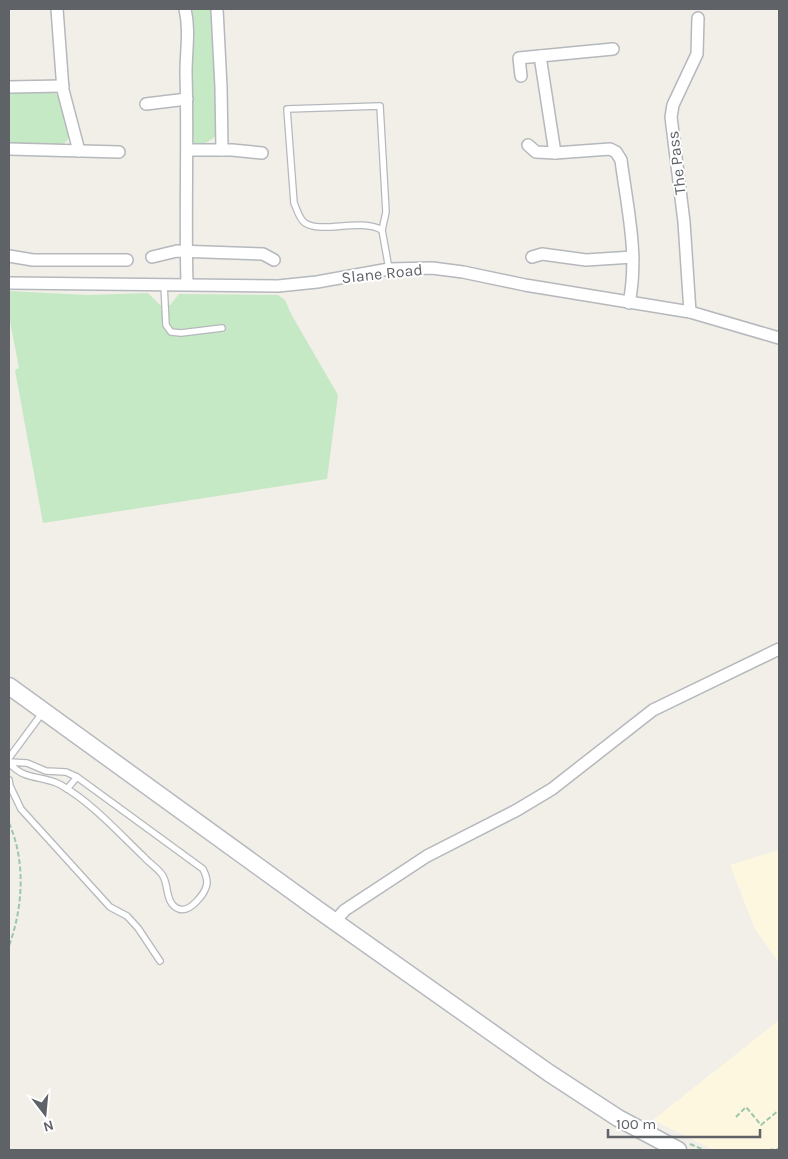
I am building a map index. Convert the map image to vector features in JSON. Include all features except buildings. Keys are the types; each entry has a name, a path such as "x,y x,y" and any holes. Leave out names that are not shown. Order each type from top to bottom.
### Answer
{"main road":[{"path":"9,686 549,1073 618,1118 678,1150"}],"street":[{"path":"57,9 63,86 78,151"},
{"path":"185,9 188,33 186,52 188,150 187,284"},
{"path":"217,9 222,150"},
{"name":"The Pass","path":"690,312 684,222 671,117 673,105 697,54 698,18"},
{"path":"521,76 519,58 613,49"},
{"path":"540,56 556,153"},
{"path":"9,87 63,86"},
{"path":"146,104 187,99"},
{"path":"528,145 536,152 556,153 599,148 610,149 616,152 621,160 631,226 634,271 629,303"},
{"path":"9,149 119,152"},
{"path":"188,150 262,153"},
{"path":"152,257 177,251 186,251 262,254 274,260"},
{"path":"532,257 542,254 556,258 586,260 633,257"},
{"path":"9,256 33,260 127,260"},
{"name":"Slane Road","path":"9,283 292,285 389,269 432,268 690,312 779,338"},
{"path":"335,921 345,910 427,856 517,810 552,789 653,710 779,649"}],"lane":[{"path":"382,230 375,226 363,225 316,227 305,223 298,215 294,203 287,109 380,106 386,212 382,230 389,269"},
{"path":"164,284 166,325 171,332 180,334 222,328"},
{"path":"9,761 43,712"},
{"path":"9,761 27,764 46,771 66,772 77,777 203,868 207,881 206,888 194,903 186,909 179,909 171,904 163,876 104,819 67,789 45,778 24,774 9,761"},
{"path":"67,789 77,777"},
{"path":"9,780 10,786 26,814 110,907 127,916 138,928 160,961"}],"path":[{"path":"9,823 17,850 20,869 21,902 9,946"},
{"path":"736,1117 746,1107 761,1125 779,1110"},
{"path":"769,1150 779,1149"}],"shaded area":[{"path":"779,850 779,963 755,929 730,865"},
{"path":"779,1020 779,1150 712,1149 653,1120"}],"green space":[{"path":"192,9 211,9 216,38 216,136 203,144 194,144 193,132 192,55 194,22"},
{"path":"54,92 64,107 68,140 60,146 9,145 9,93"},
{"path":"9,291 88,295 148,293 160,305 170,305 179,294 278,295 285,300 291,314 338,395 327,479 43,523 15,370 19,368 9,316"}]}
